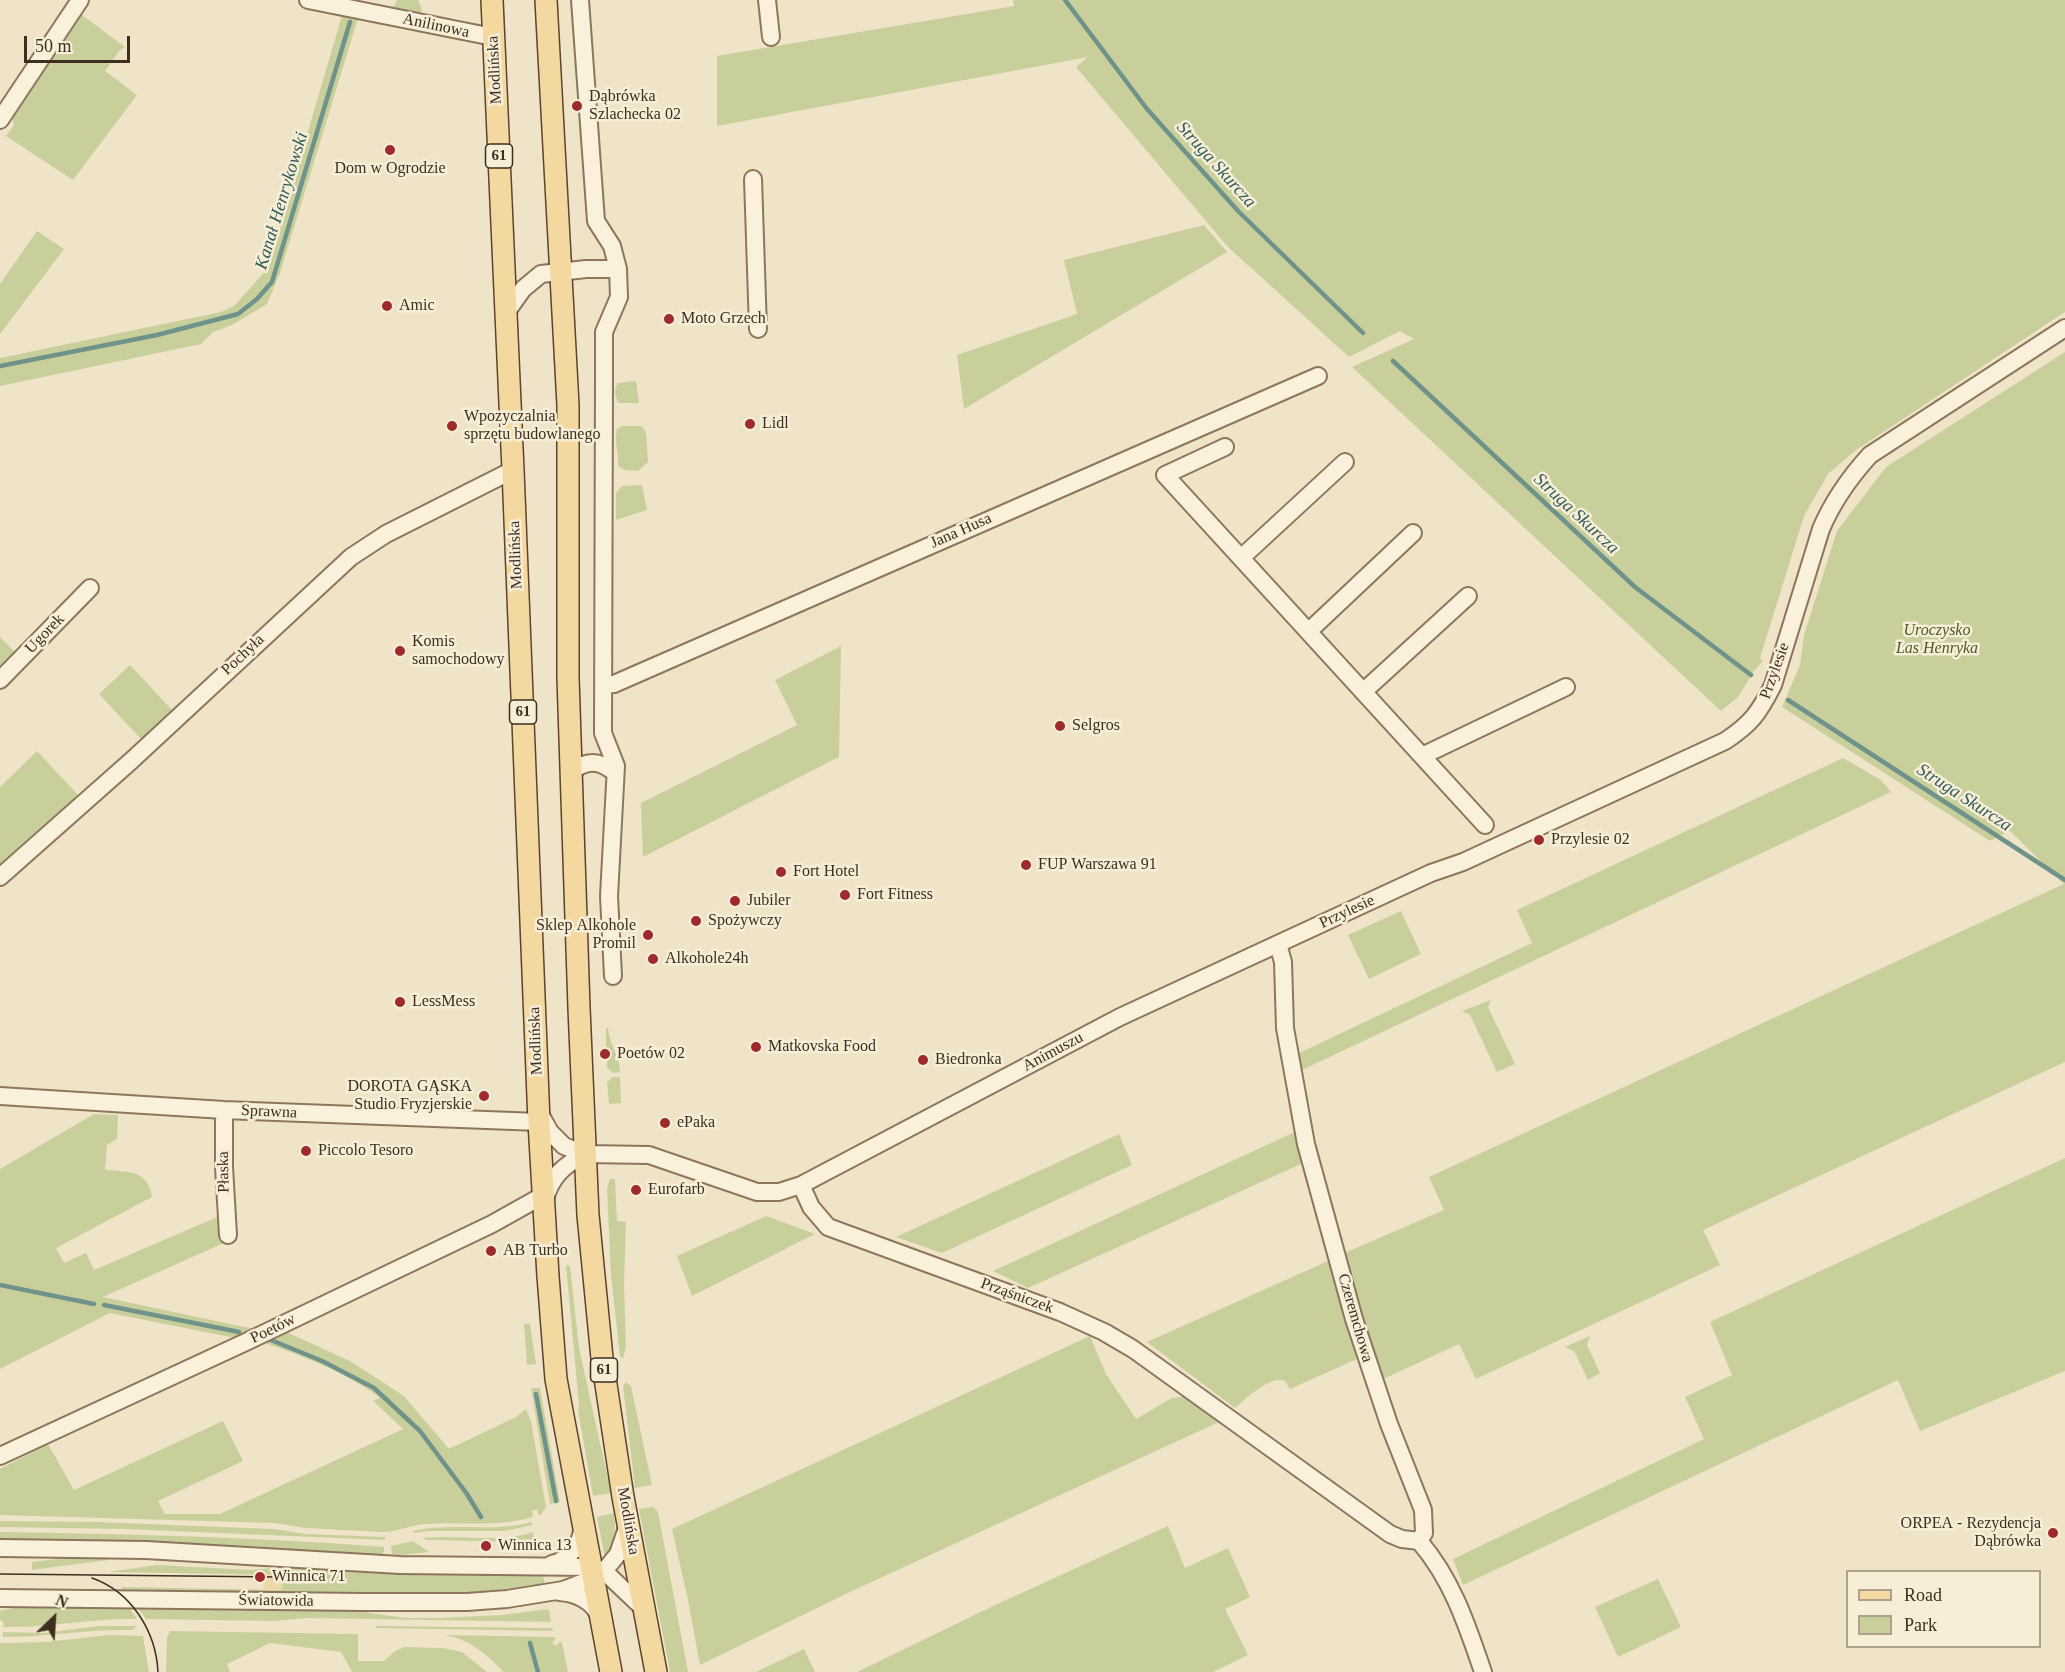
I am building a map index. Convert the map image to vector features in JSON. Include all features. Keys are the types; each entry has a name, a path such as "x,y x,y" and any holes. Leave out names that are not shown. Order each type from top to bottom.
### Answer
{"main road":[{"name":"Modlińska","path":"492,0 543,1201 556,1378 583,1524 596,1573 601,1620 611,1672"},
{"name":"Modlińska","path":"546,0 568,405 568,678 576,768 588,1215 602,1358 628,1524 656,1672"}],"street":[{"path":"0,120 80,0"},
{"name":"Anilinowa","path":"308,0 493,38"},
{"path":"580,0 596,221 612,246 618,269 619,297 604,332 603,733 616,766 609,896 613,976"},
{"path":"767,0 771,37"},
{"path":"753,179 758,329"},
{"path":"506,313 523,289 541,274 618,269"},
{"name":"Przylesie","path":"1278,944 1431,873 1463,862 1575,811 1725,741 1745,727 1763,705 1773,685 1821,529 1832,504 1851,476 1870,455 2065,328"},
{"name":"Jana Husa","path":"604,686 614,684 1318,376"},
{"path":"1225,447 1165,475 1485,825"},
{"path":"1241,558 1345,462"},
{"name":"Pochyła","path":"0,877 351,557 386,534 513,470"},
{"path":"1309,631 1413,533"},
{"name":"Ugorek","path":"0,680 90,588"},
{"path":"1364,691 1468,596"},
{"path":"1422,756 1566,687"},
{"path":"576,768 603,733"},
{"path":"576,768 594,762 605,764 615,773"},
{"name":"Animuszu","path":"801,1185 1120,1017 1278,944"},
{"name":"Czeremchowa","path":"1278,944 1283,962 1285,1028 1306,1144 1354,1319 1389,1424 1423,1510 1424,1533 1419,1541"},
{"name":"Sprawna","path":"0,1096 224,1110 539,1116"},
{"name":"Płaska","path":"224,1110 224,1167 228,1235"},
{"name":"Modlińska","path":"539,1116 564,1146 585,1154"},
{"path":"585,1154 649,1155 757,1192 779,1192 801,1185"},
{"name":"Modlińska","path":"543,1201 550,1184 564,1166 585,1154"},
{"name":"Prząśniczek","path":"801,1185 811,1207 828,1227 1060,1312 1114,1337 1390,1534 1402,1539 1419,1541"},
{"name":"Poetów","path":"0,1456 543,1201"},
{"path":"548,1565 563,1560 572,1552 581,1536 583,1524"},
{"path":"596,1573 618,1554 628,1524"},
{"path":"1419,1541 1441,1569 1452,1590 1483,1672"},
{"path":"0,1548 146,1550 400,1565 548,1565 596,1573 643,1608"},
{"name":"Światowida","path":"0,1598 467,1602 507,1599 563,1590 596,1573"},
{"name":"Światowida","path":"552,1592 571,1594 586,1601 593,1606 601,1620"}],"green space":[{"path":"397,0 418,0 422,9 420,15 395,10"},
{"path":"1013,0 2065,0 2065,312 1856,450 1828,474 1804,516 1760,658 1763,661 1738,697 1721,711 1352,367 1414,339 1400,331 1349,357 1227,246 1076,67 1088,57 717,126 717,56 1014,6"},
{"path":"78,12 125,47 119,51 105,71 137,95 73,180 6,136 14,125 10,113"},
{"path":"343,12 359,15 280,273 267,304 232,325 213,332 201,344 0,386 0,358 221,312 234,306 268,268"},
{"path":"1204,225 1227,252 964,409 957,355 1077,314 1064,260"},
{"path":"37,231 64,249 0,334 0,284"},
{"name":"Uroczysko Las Henryka","path":"2065,352 2065,1062 1703,1230 1720,1265 1476,1379 1459,1344 1381,1380 1342,1254 1444,1210 1429,1177 2064,884 2010,831 1990,841 1782,707 1800,665 1804,635 1837,531 1886,467"},
{"path":"636,381 639,403 619,403 615,393 618,383"},
{"path":"622,426 642,426 646,432 648,462 638,471 624,470 618,466 616,434 617,429"},
{"path":"642,485 647,510 616,520 616,493 622,486"},
{"path":"0,637 15,652 0,668"},
{"path":"841,646 839,757 643,857 641,803 797,725 775,680"},
{"path":"130,665 172,710 141,739 99,694"},
{"path":"37,751 79,796 0,868 0,787"},
{"path":"1843,758 1881,780 1891,792 1302,1070 1299,1053 1532,943 1517,910"},
{"path":"1401,911 1421,954 1369,979 1348,935"},
{"path":"1491,1000 1488,1007 1515,1064 1497,1072 1470,1015 1462,1011"},
{"path":"608,1027 620,1072 613,1073 607,1068 606,1029"},
{"path":"613,1077 620,1077 621,1103 609,1104 607,1082"},
{"path":"94,1114 118,1115 117,1139 107,1145 105,1170 136,1174 146,1181 152,1197 56,1248 64,1263 86,1253 94,1270 222,1215 226,1242 103,1297 254,1329 235,1338 110,1313 0,1369 0,1169"},
{"path":"1297,1131 1303,1163 1028,1288 993,1271"},
{"path":"1119,1134 1132,1165 942,1253 896,1237"},
{"path":"2065,1158 2065,1371 1920,1431 1898,1380 1463,1585 1453,1559 1704,1439 1685,1397 1732,1375 1710,1322"},
{"path":"610,1179 615,1179 617,1221 626,1222 624,1286 626,1347 623,1359 620,1356 611,1275 607,1188"},
{"path":"766,1216 815,1234 692,1296 677,1256"},
{"path":"1328,1261 1357,1359 1290,1389 1285,1381 1273,1381 1258,1389 1235,1408 1147,1342"},
{"path":"566,1265 570,1266 579,1348 611,1493 593,1496 578,1410"},
{"path":"524,1324 530,1324 536,1364 527,1365"},
{"path":"284,1331 350,1361 404,1396 449,1449 516,1417 526,1409 531,1421 546,1507 541,1515 537,1509 532,1511 533,1517 520,1520 493,1523 424,1524 382,1532 306,1528 274,1523 0,1515 0,1469 48,1444 74,1490 223,1421 243,1461 158,1501 165,1514 220,1514 403,1429 373,1401 380,1398 353,1380 325,1366 265,1343"},
{"path":"1090,1336 1106,1374 1136,1419 1172,1398 1186,1396 1221,1421 852,1591 700,1665 672,1529"},
{"path":"1590,1336 1587,1345 1600,1373 1588,1380 1574,1351 1565,1347"},
{"path":"626,1382 631,1386 652,1485 635,1488 623,1386"},
{"path":"531,1388 540,1388 560,1502 550,1504"},
{"path":"653,1507 658,1512 688,1672 670,1672 639,1509"},
{"path":"614,1513 614,1541 608,1557 605,1558 597,1517"},
{"path":"0,1521 97,1522 274,1529 306,1534 385,1537 385,1540 124,1529 0,1527"},
{"path":"532,1522 532,1525 505,1531 415,1533 412,1531 442,1527 502,1527"},
{"path":"1168,1526 1185,1568 1228,1548 1250,1597 1225,1609 1248,1655 1213,1672 857,1672 993,1606"},
{"path":"0,1532 288,1541 384,1547 384,1552 381,1555 150,1541 0,1539"},
{"path":"533,1532 534,1538 531,1542 427,1540 423,1538 492,1538 519,1536"},
{"path":"413,1541 429,1552 392,1554 391,1546"},
{"path":"73,1557 108,1557 108,1560 32,1570 32,1562"},
{"path":"157,1565 250,1570 294,1566 421,1574 543,1575 545,1585 464,1593 123,1591 122,1587 282,1590 283,1575 108,1572"},
{"path":"1658,1579 1681,1627 1618,1657 1595,1607"},
{"path":"22,1606 129,1608 137,1619 3,1627 0,1611"},
{"path":"138,1608 348,1610 406,1618 502,1615 549,1609 551,1622 306,1618 275,1621 146,1619"},
{"path":"99,1626 137,1626 132,1630 3,1637 3,1632 43,1633"},
{"path":"377,1626 552,1628 553,1631 375,1628"},
{"path":"170,1631 358,1634 358,1661 384,1661 395,1651 404,1647 443,1648 462,1652 487,1672 352,1672 341,1652 270,1643 227,1664 230,1672 166,1672 167,1638"},
{"path":"109,1635 143,1636 149,1672 0,1672 0,1643 46,1642"},
{"path":"445,1635 554,1637 556,1638 552,1643 556,1646 561,1641 562,1643 568,1672 504,1672 478,1649 463,1640"},
{"path":"804,1649 815,1672 756,1672"}],"sand":[{"path":"264,1574 283,1575 282,1590 263,1589"}],"waterway":[{"name":"Struga Skurcza","path":"1065,0 1147,109 1238,211 1363,333"},
{"name":"Kanał Henrykowski","path":"0,366 157,335 238,314 257,299 272,282 350,22"},
{"name":"Struga Skurcza","path":"1393,361 1635,587 1751,675"},
{"name":"Struga Skurcza","path":"1788,700 2065,880"},
{"name":"Kanał Henrykowski","path":"0,1285 94,1304"},
{"name":"Kanał Henrykowski","path":"104,1305 239,1332"},
{"name":"Kanał Henrykowski","path":"271,1340 322,1361 374,1388 420,1431 467,1494 481,1517"},
{"path":"536,1394 556,1501"},
{"name":"Kanał Henrykowski","path":"530,1643 538,1672"}],"tram line":[{"path":"0,1574 281,1577"},
{"path":"92,1578 119,1593 139,1615 152,1642 158,1672"}],"place":[{"name":"Dąbrówka Szlachecka 02","path":"577,106"},
{"name":"Dom w Ogrodzie","path":"390,150"},
{"name":"Amic","path":"387,306"},
{"name":"Moto Grzech","path":"669,319"},
{"name":"Lidl","path":"750,424"},
{"name":"Wpozyczalnia sprzętu budowlanego","path":"452,426"},
{"name":"Komis samochodowy","path":"400,651"},
{"name":"Selgros","path":"1060,726"},
{"name":"Przylesie 02","path":"1539,840"},
{"name":"FUP Warszawa 91","path":"1026,865"},
{"name":"Fort Hotel","path":"781,872"},
{"name":"Fort Fitness","path":"845,895"},
{"name":"Jubiler","path":"735,901"},
{"name":"Spożywczy","path":"696,921"},
{"name":"Sklep Alkohole Promil","path":"648,935"},
{"name":"Alkohole24h","path":"653,959"},
{"name":"LessMess","path":"400,1002"},
{"name":"Matkovska Food","path":"756,1047"},
{"name":"Poetów 02","path":"605,1054"},
{"name":"Biedronka","path":"923,1060"},
{"name":"DOROTA GĄSKA Studio Fryzjerskie","path":"484,1096"},
{"name":"ePaka","path":"665,1123"},
{"name":"Piccolo Tesoro","path":"306,1151"},
{"name":"Eurofarb","path":"636,1190"},
{"name":"AB Turbo","path":"491,1251"},
{"name":"ORPEA - Rezydencja Dąbrówka","path":"2053,1533"},
{"name":"Winnica 13","path":"486,1546"},
{"name":"Winnica 71","path":"260,1577"}]}
